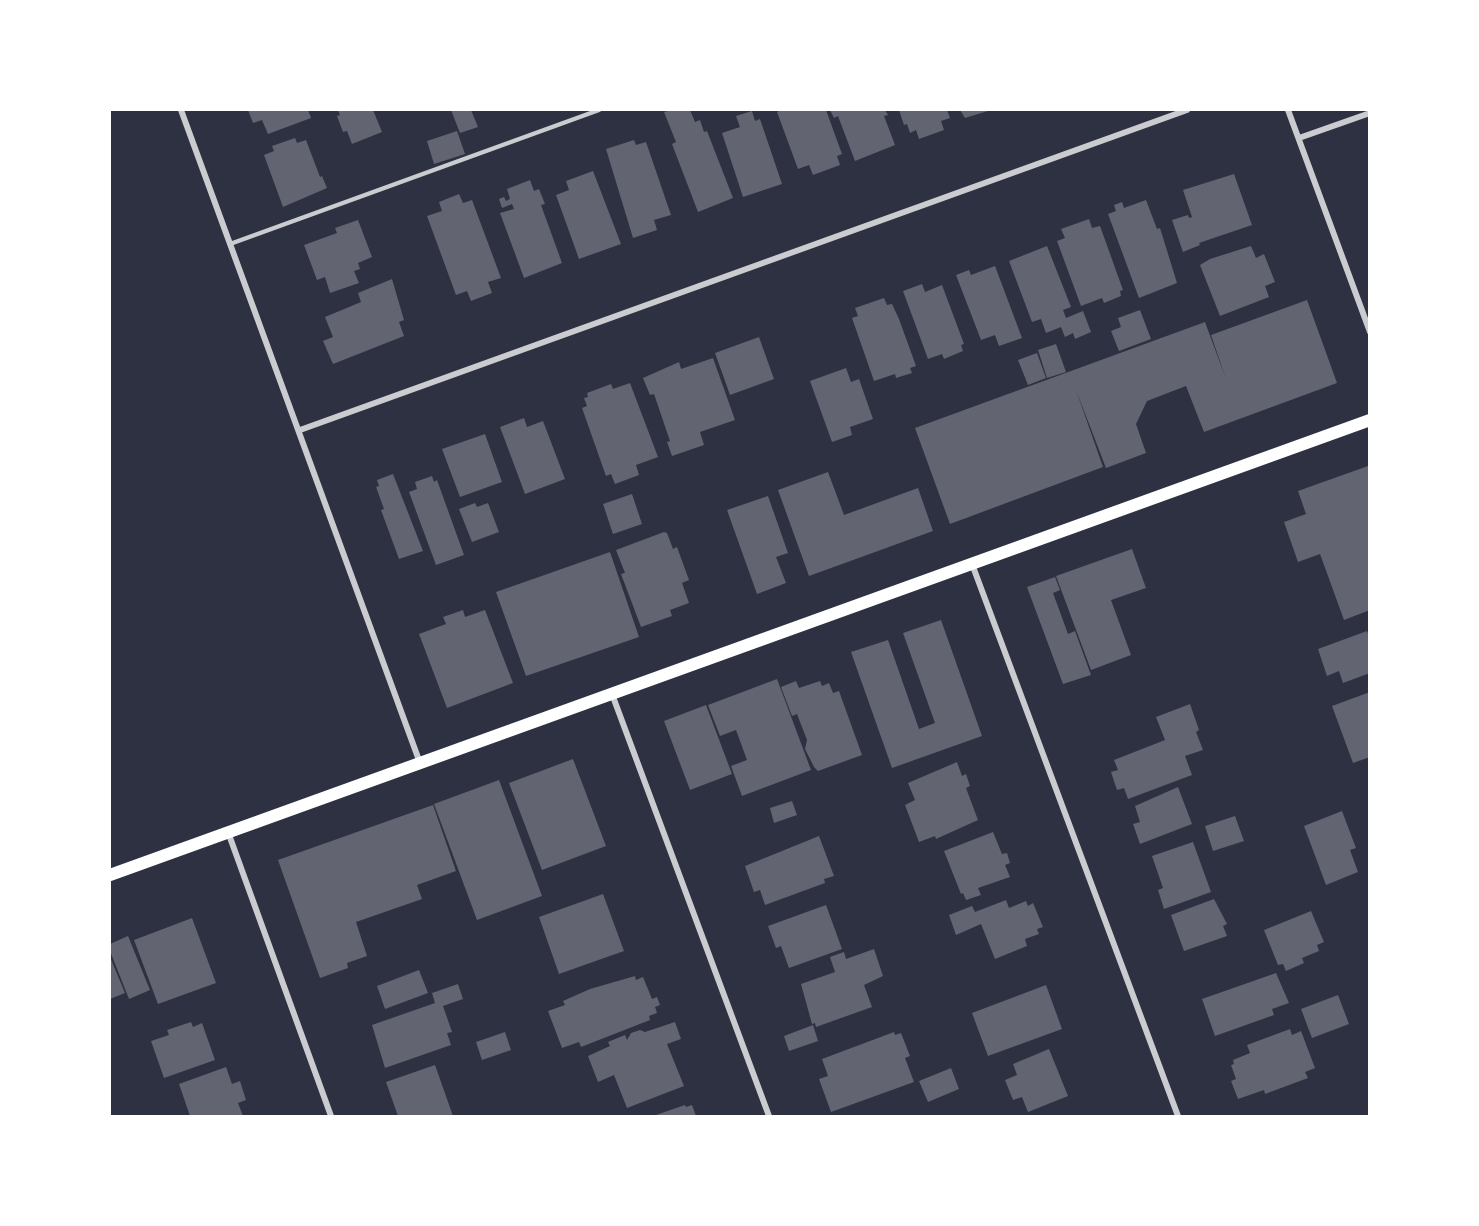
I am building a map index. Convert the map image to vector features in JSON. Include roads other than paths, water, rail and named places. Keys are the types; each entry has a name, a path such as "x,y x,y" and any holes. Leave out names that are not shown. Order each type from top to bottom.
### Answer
{"main road":[{"path":"110,875 1370,420"}],"street":[{"path":"181,110 420,763"},
{"path":"300,430 1187,110"},
{"path":"1288,110 1370,332"},
{"path":"1299,138 1370,113"},
{"path":"972,563 1178,1116"},
{"path":"612,694 769,1116"},
{"path":"228,832 331,1116"}],"lane":[{"path":"230,244 599,110"}]}
